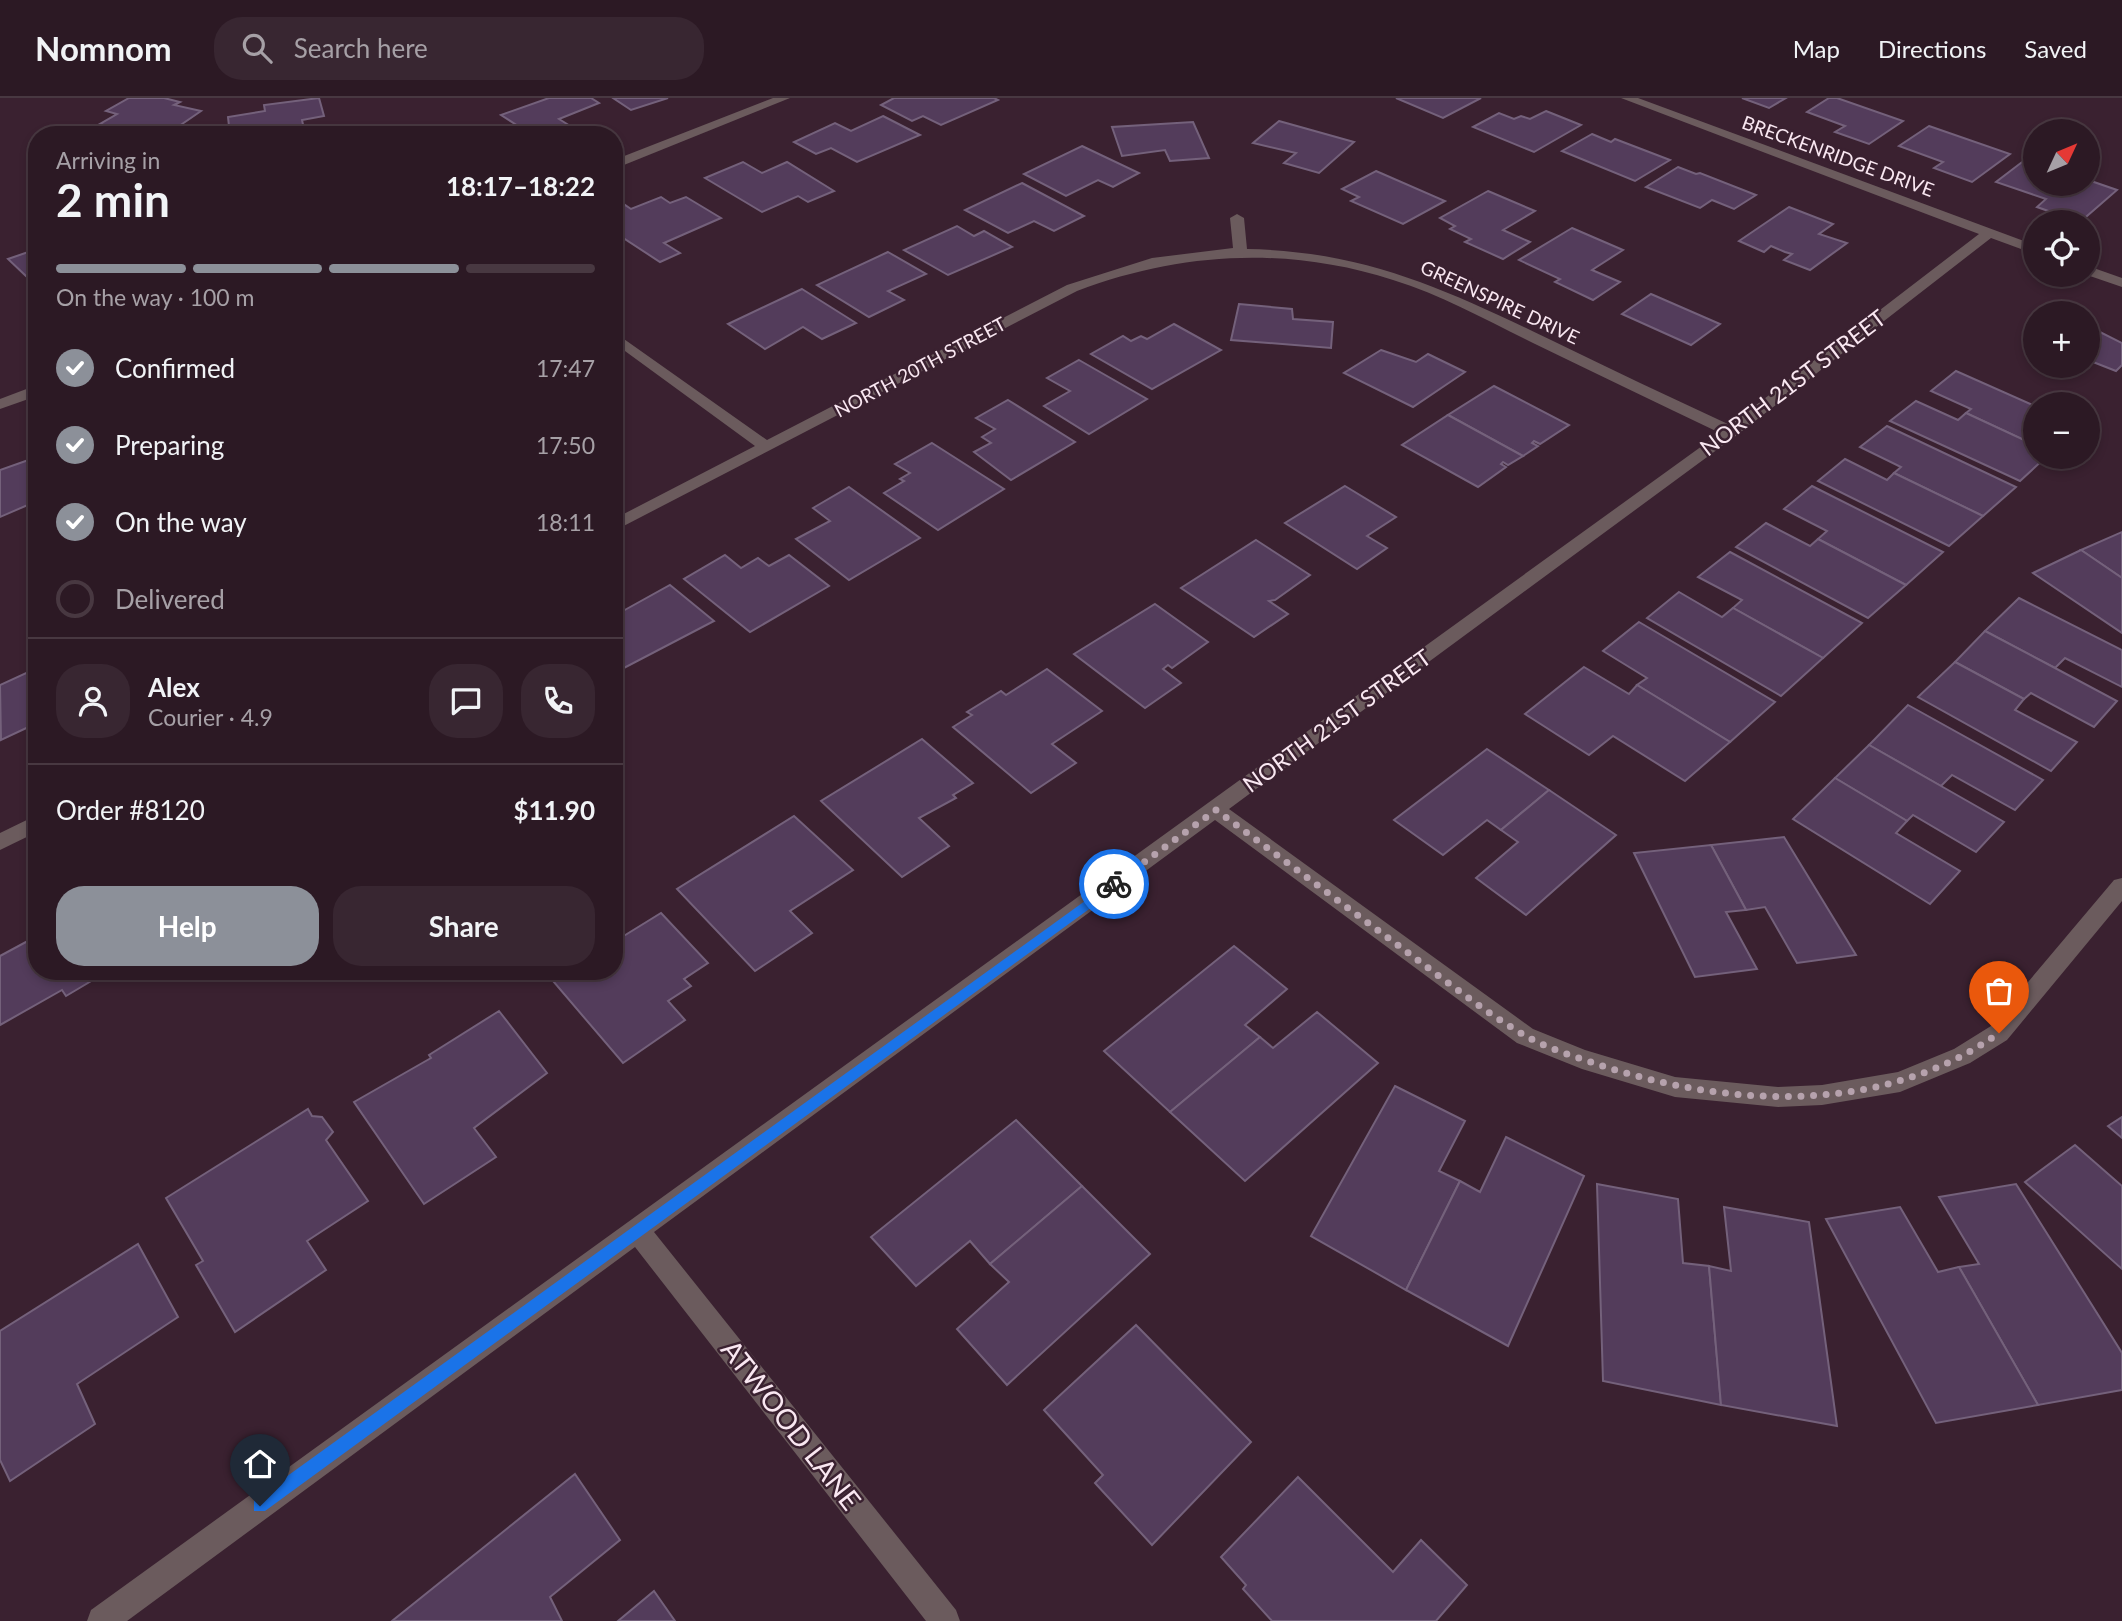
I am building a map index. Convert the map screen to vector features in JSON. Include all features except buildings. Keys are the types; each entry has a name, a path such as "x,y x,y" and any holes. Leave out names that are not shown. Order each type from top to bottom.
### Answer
{"street":[{"path":"623,161 784,98"},
{"name":"BRECKENRIDGE DRIVE","path":"1627,98 2023,246"},
{"path":"1237,218 1240,252"},
{"name":"NORTH 21ST STREET","path":"102,1621 1731,432 1989,233"},
{"name":"GREENSPIRE DRIVE","path":"1240,252 1332,260 1402,278 1451,298 1731,432"},
{"name":"NORTH 20TH STREET","path":"623,521 1092,280 1156,260 1240,252"},
{"path":"2100,275 2122,283"},
{"path":"623,343 767,447"},
{"path":"2,401 28,393"},
{"path":"1216,810 1525,1036 1630,1075 1675,1087 1746,1096 1822,1095 1900,1082 1962,1056 1999,1033 2122,886"},
{"path":"0,842 28,828"},
{"name":"ATWOOD LANE","path":"637,1230 945,1621"}],"way so far":[{"path":"1114,884 1216,810 1434,973 1525,1036 1630,1075 1708,1093 1778,1097 1822,1095 1900,1082 1962,1056 1999,1033"}],"route":[{"path":"260,1506 1114,884"}]}
